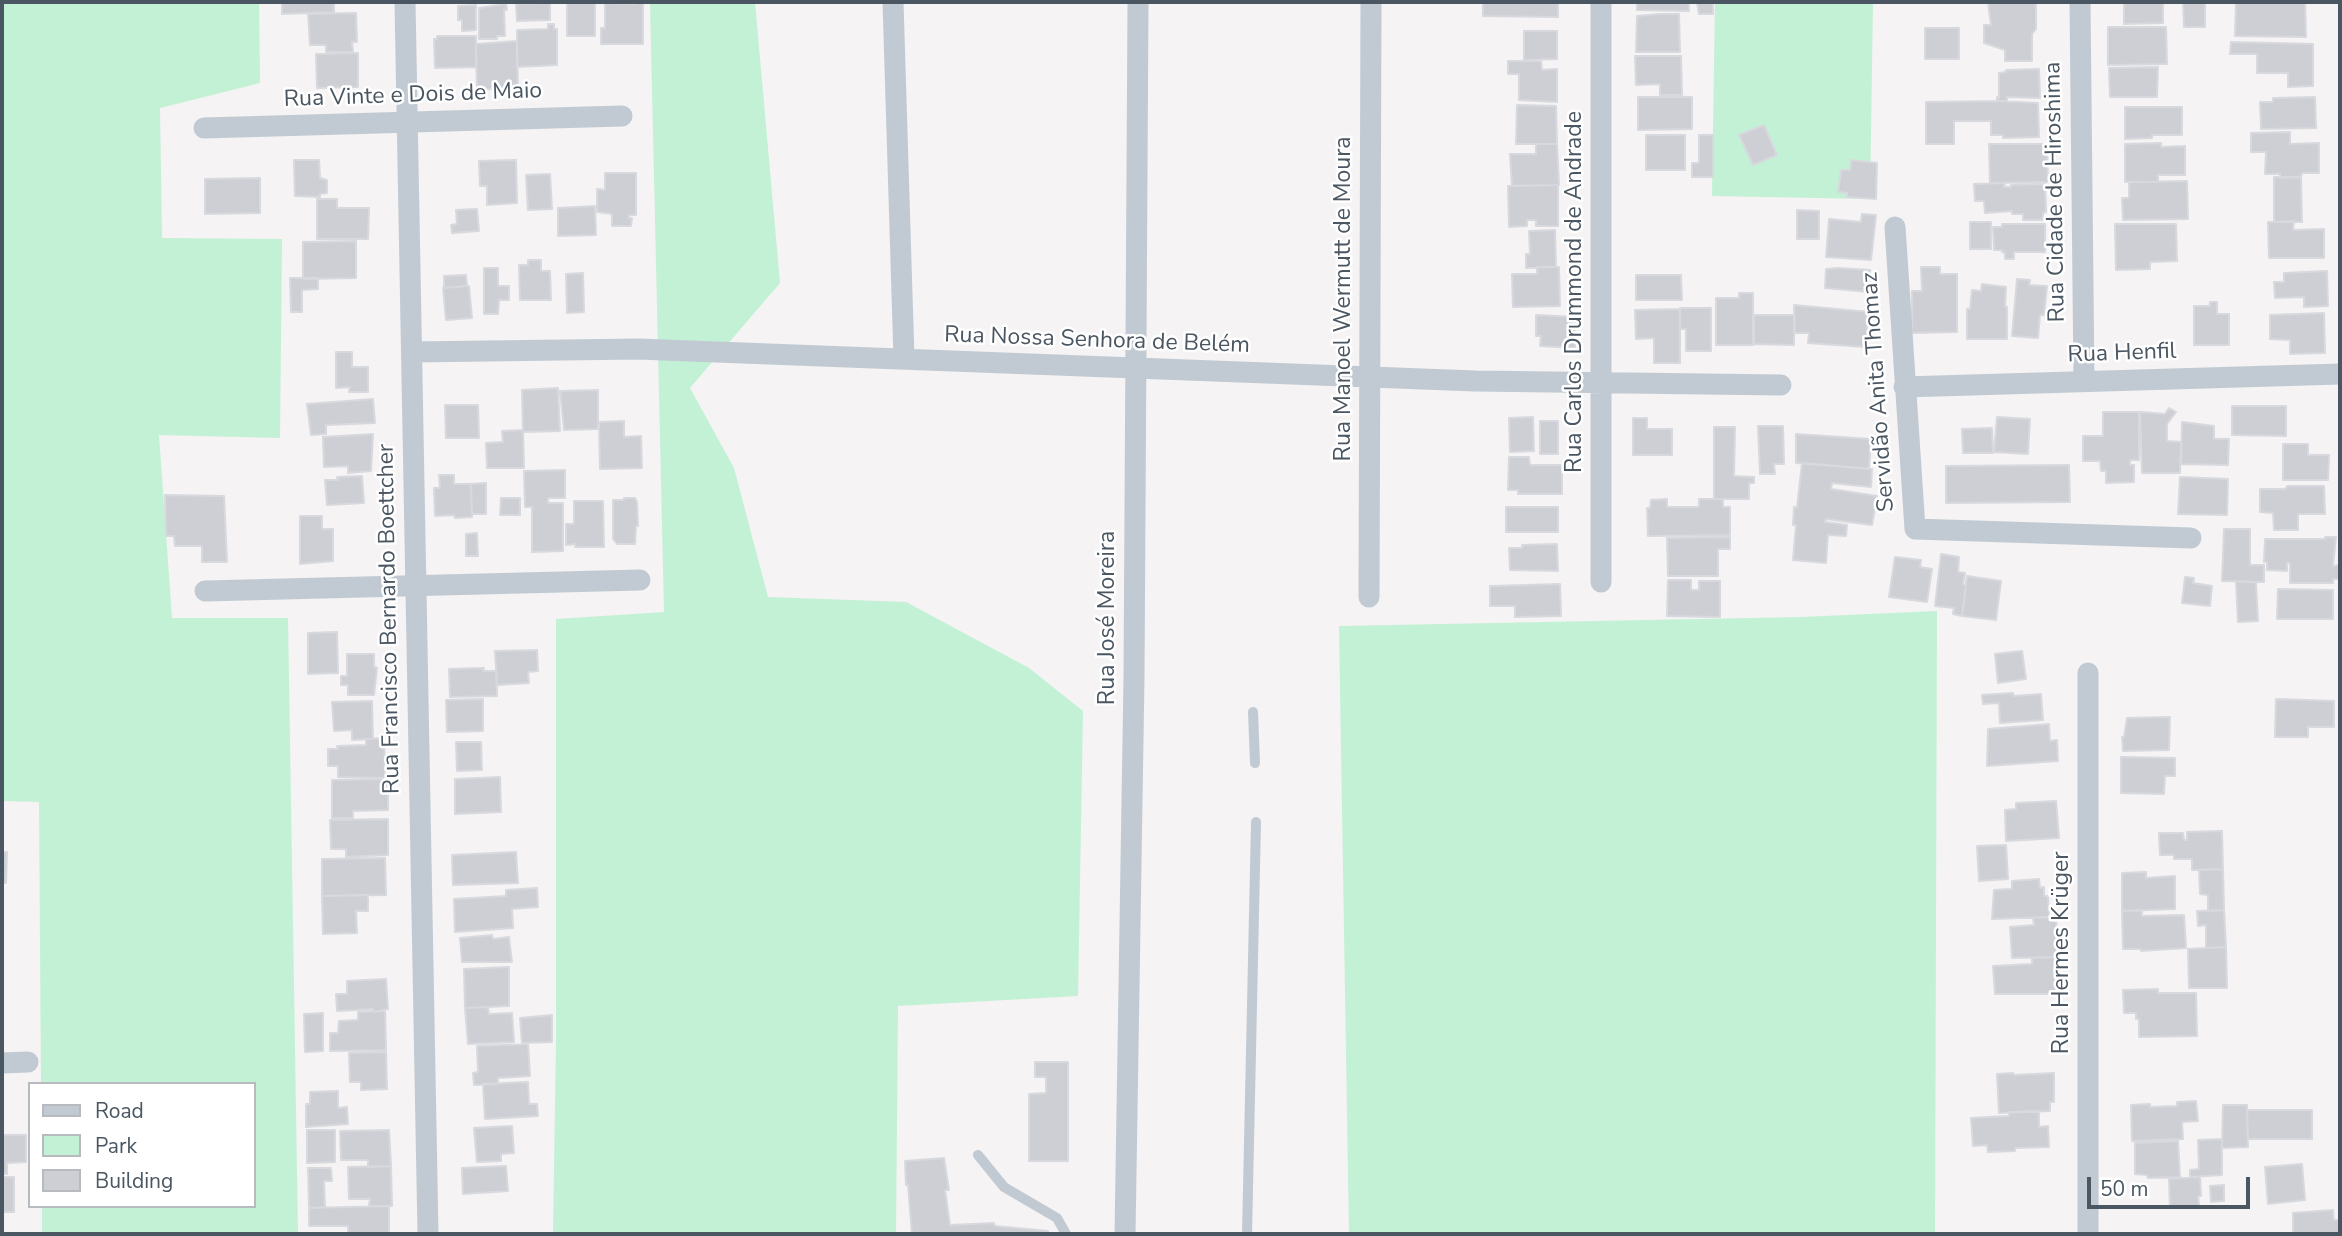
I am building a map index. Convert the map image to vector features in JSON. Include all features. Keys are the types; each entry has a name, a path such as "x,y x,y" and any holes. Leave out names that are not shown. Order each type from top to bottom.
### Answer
{"street":[{"name":"Rua Francisco Bernardo Boettcher","path":"405,2 428,1234"},
{"path":"893,2 904,359"},
{"name":"Rua José Moreira","path":"1125,1234 1134,665 1138,2"},
{"name":"Rua Manoel Wermutt de Moura","path":"1368,597 1371,2"},
{"name":"Rua Carlos Drummond de Andrade","path":"1601,2 1601,582"},
{"name":"Rua Cidade de Hiroshima","path":"2080,2 2084,381"},
{"name":"Rua Vinte e Dois de Maio","path":"204,128 622,116"},
{"name":"Servidão Anita Thomaz","path":"1895,227 1915,528 2191,538"},
{"name":"Rua Nossa Senhora de Belém","path":"412,352 638,349 1369,377 1781,385"},
{"name":"Rua Henfil","path":"1904,387 2340,374"},
{"path":"205,591 640,580"},
{"name":"Rua Hermes Krüger","path":"2088,673 2088,1234"},
{"path":"2,1063 28,1062"}],"lane":[{"path":"1253,712 1255,763"},
{"path":"1247,1234 1256,822"},
{"path":"978,1155 1004,1187 1057,1218 1066,1234"}],"green space":[{"path":"2,2 259,2 260,83 160,108 162,238 282,239 280,438 159,435 172,618 288,618 298,1234 42,1234 42,1208 256,1208 256,1082 41,1082 39,802 2,801"},
{"path":"650,2 755,2 780,283 690,388 734,468 768,597 906,602 1029,668 1083,711 1078,996 898,1006 896,1234 553,1234 556,619 664,612"},
{"path":"1715,2 1873,2 1870,199 1712,196"},
{"path":"1937,611 1935,1234 1349,1234 1339,626 1801,617"}],"building":[{"path":"282,2 334,2 334,12 282,14"},
{"path":"567,2 595,2 595,36 567,36"},
{"path":"643,2 643,44 601,44 601,28 605,28 605,3"},
{"path":"1483,2 1558,2 1558,17 1483,16"},
{"path":"1637,2 1689,2 1689,11 1637,10"},
{"path":"1697,2 1713,2 1713,14 1699,14"},
{"path":"1988,2 2036,2 2032,61 2005,61 2005,50 1984,43 1984,25 1991,25"},
{"path":"2124,2 2163,2 2163,23 2124,24"},
{"path":"2183,2 2205,2 2205,27 2184,27"},
{"path":"2236,2 2305,2 2306,37 2235,36"},
{"path":"550,3 550,20 517,21 516,4"},
{"path":"506,4 505,36 479,39 479,8"},
{"path":"476,5 476,30 462,31 462,20 458,20 458,6"},
{"path":"356,13 357,42 352,42 353,52 326,52 326,45 310,45 308,14"},
{"path":"1679,14 1680,52 1636,52 1637,16"},
{"path":"548,24 554,24 554,29 557,29 557,65 517,67 517,30 548,29"},
{"path":"2108,27 2166,27 2167,64 2108,65"},
{"path":"1925,28 1959,28 1959,59 1925,59"},
{"path":"1524,31 1557,31 1557,59 1524,60"},
{"path":"437,36 476,36 476,67 435,68 434,39 437,39"},
{"path":"517,41 518,87 477,90 476,44"},
{"path":"2231,42 2313,44 2313,86 2288,87 2288,73 2257,73 2257,54 2230,54"},
{"path":"358,53 358,87 317,88 316,54"},
{"path":"1635,56 1681,56 1682,95 1660,95 1660,84 1636,85"},
{"path":"1508,61 1541,61 1542,70 1557,69 1557,102 1519,100 1519,74 1508,74"},
{"path":"2158,67 2157,97 2110,97 2109,68"},
{"path":"2039,69 2040,98 2007,97 2007,101 1997,101 1999,73 2006,70"},
{"path":"1638,97 1692,97 1692,129 1638,130"},
{"path":"2315,97 2316,128 2261,129 2260,102 2273,102 2273,98"},
{"path":"1926,102 2038,103 2039,137 2003,138 2003,135 1991,135 1991,121 1954,121 1954,144 1926,144"},
{"path":"1517,105 1556,106 1557,144 1516,144"},
{"path":"2125,107 2182,107 2182,135 2152,135 2152,138 2125,139"},
{"path":"1764,125 1777,155 1753,165 1739,135"},
{"path":"2290,132 2290,144 2319,143 2319,173 2302,173 2301,177 2280,178 2280,174 2265,174 2266,152 2251,152 2251,133"},
{"path":"1646,135 1685,135 1685,170 1646,170"},
{"path":"1699,135 1713,135 1713,177 1692,177 1692,163 1699,163"},
{"path":"2161,143 2161,147 2185,146 2185,175 2158,175 2158,182 2125,182 2125,144"},
{"path":"1536,144 1557,144 1559,185 1512,186 1510,154 1536,154"},
{"path":"1989,144 2047,144 2048,182 1990,183"},
{"path":"294,160 319,160 320,178 327,180 327,193 320,194 320,197 295,196"},
{"path":"516,160 517,203 487,205 487,186 480,186 479,161"},
{"path":"1851,160 1877,163 1876,199 1847,197 1847,193 1838,192 1841,170 1850,170"},
{"path":"605,173 636,173 636,215 629,215 629,218 632,218 631,226 612,226 612,214 597,212 597,189 605,190"},
{"path":"550,174 552,209 528,210 526,175"},
{"path":"2274,177 2301,177 2302,222 2274,222"},
{"path":"260,178 260,213 205,214 205,179"},
{"path":"2187,181 2188,219 2123,220 2122,198 2129,198 2129,182"},
{"path":"2005,183 2004,187 2045,184 2046,212 2043,213 2043,220 2023,220 2023,214 2012,214 2012,211 1985,213 1984,201 1975,201 1974,184"},
{"path":"1558,185 1558,226 1536,226 1536,220 1527,220 1527,226 1509,227 1508,186"},
{"path":"317,199 337,199 337,208 369,208 368,239 317,239"},
{"path":"595,206 596,235 558,236 558,208"},
{"path":"477,209 479,231 452,233 451,225 457,224 456,210"},
{"path":"1797,210 1819,211 1819,239 1797,239"},
{"path":"1862,214 1876,215 1871,260 1826,257 1829,219 1861,222"},
{"path":"2294,221 2293,230 2324,229 2324,258 2269,258 2268,222"},
{"path":"1970,222 1991,222 1991,249 1970,249"},
{"path":"2002,224 2045,224 2045,252 2014,252 2014,259 2005,259 2002,250 1994,250 1993,227 2002,227"},
{"path":"2115,224 2176,224 2177,261 2150,262 2150,269 2116,270"},
{"path":"1555,230 1556,267 1526,268 1526,254 1530,254 1529,231"},
{"path":"356,241 356,278 303,279 303,242"},
{"path":"528,260 541,260 541,271 550,271 551,300 520,300 519,265 528,265"},
{"path":"1537,267 1559,267 1560,306 1513,307 1512,274 1537,274"},
{"path":"1921,267 1940,267 1940,274 1957,274 1957,332 1912,333 1912,291 1922,291"},
{"path":"484,268 498,268 498,286 509,286 509,300 499,300 498,314 484,314"},
{"path":"1826,269 1870,270 1869,292 1825,288"},
{"path":"2327,271 2328,306 2304,307 2304,297 2275,298 2274,282 2284,282 2284,273"},
{"path":"583,273 584,312 567,313 566,274"},
{"path":"466,275 467,286 444,288 444,276"},
{"path":"1636,275 1681,275 1682,300 1636,300"},
{"path":"290,278 318,278 318,289 302,290 302,312 291,312"},
{"path":"2017,279 2030,280 2029,285 2047,286 2038,338 2012,336"},
{"path":"1982,284 2006,287 2007,339 1967,339 1967,309 1970,309 1972,290 1981,291"},
{"path":"469,286 472,318 446,320 443,288"},
{"path":"1739,293 1753,293 1753,345 1716,345 1716,298 1739,298"},
{"path":"2210,302 2217,302 2217,314 2229,314 2229,345 2194,345 2194,306 2210,306"},
{"path":"1794,305 1869,312 1865,347 1808,343 1809,333 1795,333"},
{"path":"1680,308 1711,308 1711,351 1686,351 1686,329 1680,329"},
{"path":"1680,309 1680,363 1654,363 1654,338 1636,339 1635,310"},
{"path":"2324,313 2325,353 2290,354 2290,340 2270,339 2270,315"},
{"path":"1536,315 1575,317 1575,348 1540,346 1541,336 1536,336"},
{"path":"1754,315 1794,315 1794,345 1754,344"},
{"path":"336,352 352,352 352,367 368,367 368,392 349,392 350,387 336,388"},
{"path":"558,388 560,431 523,432 522,390"},
{"path":"598,390 598,429 564,430 560,391"},
{"path":"373,399 375,423 326,425 326,434 311,435 307,404"},
{"path":"445,405 478,405 479,438 446,438"},
{"path":"2232,406 2286,406 2286,436 2232,435"},
{"path":"2169,408 2176,412 2167,424 2167,441 2181,442 2180,473 2142,473 2140,412 2165,414"},
{"path":"2103,412 2139,412 2139,460 2130,460 2130,465 2134,465 2134,482 2106,483 2106,471 2101,471 2100,461 2083,461 2083,436 2103,436"},
{"path":"1533,417 1534,451 1510,452 1509,418"},
{"path":"1997,417 2030,419 2028,454 1994,452"},
{"path":"1633,418 1647,418 1647,429 1672,429 1672,455 1633,455"},
{"path":"624,421 624,437 641,436 642,468 600,469 599,422"},
{"path":"1540,421 1558,421 1558,454 1540,454"},
{"path":"2182,422 2214,426 2214,439 2229,439 2228,465 2181,464"},
{"path":"1758,426 1783,426 1784,464 1774,464 1775,474 1760,474"},
{"path":"1714,427 1735,427 1734,476 1754,477 1754,483 1749,483 1749,499 1714,499"},
{"path":"1992,428 1993,453 1963,453 1962,429"},
{"path":"523,430 524,468 487,468 486,443 503,442 502,431"},
{"path":"373,434 371,471 348,473 348,466 324,467 323,437"},
{"path":"1796,434 1871,439 1869,469 1796,463"},
{"path":"2283,444 2308,444 2308,455 2329,455 2328,480 2283,480"},
{"path":"1509,457 1529,457 1530,465 1562,465 1562,494 1518,494 1518,490 1508,490"},
{"path":"1802,463 1872,469 1871,487 1832,483 1831,489 1877,496 1872,525 1826,519 1825,522 1847,525 1846,536 1828,535 1826,563 1793,560 1796,525 1793,525 1794,507 1797,508"},
{"path":"2069,465 2070,502 1946,503 1946,466"},
{"path":"565,470 565,498 548,498 548,503 563,503 563,551 532,552 532,507 525,507 524,471"},
{"path":"439,475 454,475 454,484 471,484 472,517 435,516 434,488 440,488"},
{"path":"362,476 364,503 327,505 325,480"},
{"path":"2180,477 2228,479 2227,515 2178,514"},
{"path":"486,483 486,514 472,514 471,484"},
{"path":"2287,486 2324,486 2325,514 2298,514 2298,530 2274,530 2273,513 2260,512 2260,489 2286,489"},
{"path":"165,495 224,496 227,562 202,562 202,546 175,546 174,536 166,536"},
{"path":"501,498 520,498 520,515 500,515"},
{"path":"635,498 637,502 638,526 635,544 617,544 613,539 613,500"},
{"path":"1667,499 1667,507 1699,507 1699,499 1723,499 1723,507 1730,507 1730,535 1648,536 1647,508 1650,508 1651,500"},
{"path":"574,501 603,501 604,547 566,545 566,524 574,524"},
{"path":"1506,507 1558,507 1558,532 1506,532"},
{"path":"300,516 322,516 322,529 333,529 333,561 300,564"},
{"path":"2224,529 2250,529 2250,565 2264,565 2264,582 2222,581"},
{"path":"477,533 478,556 466,556 466,534"},
{"path":"1730,537 1730,549 1718,549 1718,576 1668,576 1667,538"},
{"path":"2336,537 2333,566 2340,565 2340,579 2333,579 2333,583 2290,583 2290,563 2287,563 2287,571 2267,570 2267,562 2264,562 2265,539"},
{"path":"1557,544 1558,571 1510,570 1509,548"},
{"path":"1941,554 1959,557 1958,572 1965,573 1962,616 1953,614 1954,608 1935,606"},
{"path":"1895,557 1921,560 1920,567 1932,569 1927,602 1889,597"},
{"path":"1967,576 2001,581 1996,620 1962,616"},
{"path":"2185,577 2194,578 2193,583 2212,586 2210,606 2182,603"},
{"path":"1668,580 1691,580 1691,590 1699,590 1699,581 1720,581 1720,617 1667,616"},
{"path":"2236,582 2256,582 2258,621 2238,622"},
{"path":"1560,584 1561,616 1515,617 1515,606 1490,606 1490,586"},
{"path":"2278,589 2333,590 2333,619 2277,619"},
{"path":"337,632 338,673 308,674 308,633"},
{"path":"537,650 538,671 528,672 529,683 497,685 495,651"},
{"path":"2022,651 2026,679 1998,683 1995,654"},
{"path":"347,654 374,654 374,667 377,668 374,695 348,695 348,685 341,685 341,676 347,676"},
{"path":"484,668 483,671 496,671 497,696 450,697 449,669"},
{"path":"2013,693 2014,696 2041,694 2043,720 2000,723 1999,703 1983,704 1982,695"},
{"path":"483,699 483,731 447,732 446,700"},
{"path":"2276,699 2334,701 2334,727 2308,727 2308,737 2275,737"},
{"path":"372,701 373,739 352,740 352,730 334,731 332,702"},
{"path":"2170,717 2169,750 2123,751 2122,737 2127,718"},
{"path":"2049,724 2050,741 2057,740 2058,761 1987,766 1988,729"},
{"path":"384,738 385,778 338,777 338,766 328,766 328,749 366,745 366,739"},
{"path":"456,742 481,742 482,770 457,771"},
{"path":"2121,757 2175,758 2175,776 2165,776 2164,794 2121,793"},
{"path":"500,777 501,812 455,814 455,779"},
{"path":"388,779 388,810 353,811 353,818 332,818 332,780"},
{"path":"2056,801 2059,838 2006,841 2005,810 2016,809 2016,803"},
{"path":"388,819 388,855 346,857 346,849 331,849 330,820"},
{"path":"2222,831 2223,869 2192,870 2192,859 2174,859 2174,855 2160,855 2159,833 2183,833 2184,840 2187,840 2187,832"},
{"path":"2006,845 2008,879 1979,881 1977,846"},
{"path":"2,852 7,852 6,883 2,883"},
{"path":"516,852 518,883 453,885 452,855"},
{"path":"385,858 386,895 322,896 322,859"},
{"path":"2223,869 2224,910 2208,911 2208,895 2200,894 2199,870"},
{"path":"2146,872 2146,878 2175,876 2175,909 2122,911 2122,873"},
{"path":"2039,879 2040,888 2044,887 2044,896 2048,896 2049,917 1992,919 1994,890 2012,889 2012,881"},
{"path":"537,888 538,907 512,909 513,928 455,932 454,899 506,896 506,890"},
{"path":"368,895 368,911 356,911 357,933 323,934 322,896"},
{"path":"2142,910 2142,916 2184,915 2186,948 2141,951 2123,949 2122,911"},
{"path":"2224,910 2226,947 2206,948 2206,925 2198,926 2197,911"},
{"path":"2056,917 2058,957 2012,958 2010,927 2034,925 2033,918"},
{"path":"492,935 493,939 509,937 512,962 462,962 460,938"},
{"path":"2226,947 2227,988 2189,988 2188,949"},
{"path":"2055,957 2058,994 1995,994 1993,966 2032,964 2032,958"},
{"path":"509,967 509,1006 465,1008 464,969"},
{"path":"386,979 388,1009 374,1012 373,1009 337,1011 336,994 347,994 347,981"},
{"path":"2158,989 2158,993 2196,993 2197,1036 2139,1037 2139,1019 2136,1019 2136,1013 2124,1013 2123,990"},
{"path":"488,1007 489,1014 512,1013 514,1042 468,1044 465,1008"},
{"path":"385,1011 386,1050 330,1051 330,1033 338,1033 339,1021 358,1020 358,1012"},
{"path":"323,1013 323,1051 305,1052 304,1014"},
{"path":"552,1015 552,1042 522,1043 520,1018"},
{"path":"528,1044 530,1076 498,1078 498,1084 474,1085 473,1073 478,1072 477,1046"},
{"path":"386,1052 387,1089 361,1090 361,1082 350,1082 349,1053"},
{"path":"1035,1062 1068,1062 1068,1161 1029,1161 1029,1094 1046,1093 1046,1077 1035,1077"},
{"path":"2054,1073 2054,1102 2050,1102 2050,1111 1999,1113 1997,1074"},
{"path":"528,1082 529,1104 537,1104 538,1116 485,1119 483,1084"},
{"path":"338,1091 338,1108 347,1107 348,1124 306,1127 306,1104 310,1104 310,1092"},
{"path":"2196,1101 2198,1121 2182,1122 2183,1139 2132,1141 2131,1105 2177,1106 2177,1102"},
{"path":"2223,1105 2247,1105 2248,1147 2222,1148"},
{"path":"2247,1110 2312,1110 2312,1139 2248,1139"},
{"path":"2036,1111 2039,1113 2039,1127 2048,1126 2049,1147 1988,1152 1987,1145 1973,1146 1971,1118"},
{"path":"512,1126 514,1153 501,1154 501,1161 477,1162 474,1128"},
{"path":"307,1130 335,1130 335,1162 307,1163"},
{"path":"389,1130 391,1166 368,1167 368,1160 341,1160 340,1131"},
{"path":"2,1135 26,1135 26,1162 7,1163 7,1174 2,1174"},
{"path":"2222,1139 2222,1175 2190,1177 2190,1170 2199,1169 2198,1140"},
{"path":"2178,1141 2180,1177 2148,1178 2147,1175 2135,1174 2135,1143"},
{"path":"944,1158 949,1190 945,1190 950,1225 994,1223 995,1226 1048,1231 1048,1234 912,1234 905,1161"},
{"path":"2302,1164 2305,1200 2268,1204 2265,1167"},
{"path":"391,1166 392,1206 369,1206 370,1199 349,1199 348,1167"},
{"path":"506,1166 508,1191 463,1194 462,1168"},
{"path":"308,1168 331,1168 332,1181 324,1181 325,1207 309,1208"},
{"path":"2,1177 14,1177 14,1212 2,1212"},
{"path":"2200,1177 2199,1206 2170,1208 2169,1179"},
{"path":"2224,1185 2224,1201 2211,1202 2210,1186"},
{"path":"389,1206 389,1234 348,1234 348,1226 309,1226 309,1208"},
{"path":"2333,1210 2334,1220 2340,1220 2340,1234 2293,1234 2293,1213"}]}
